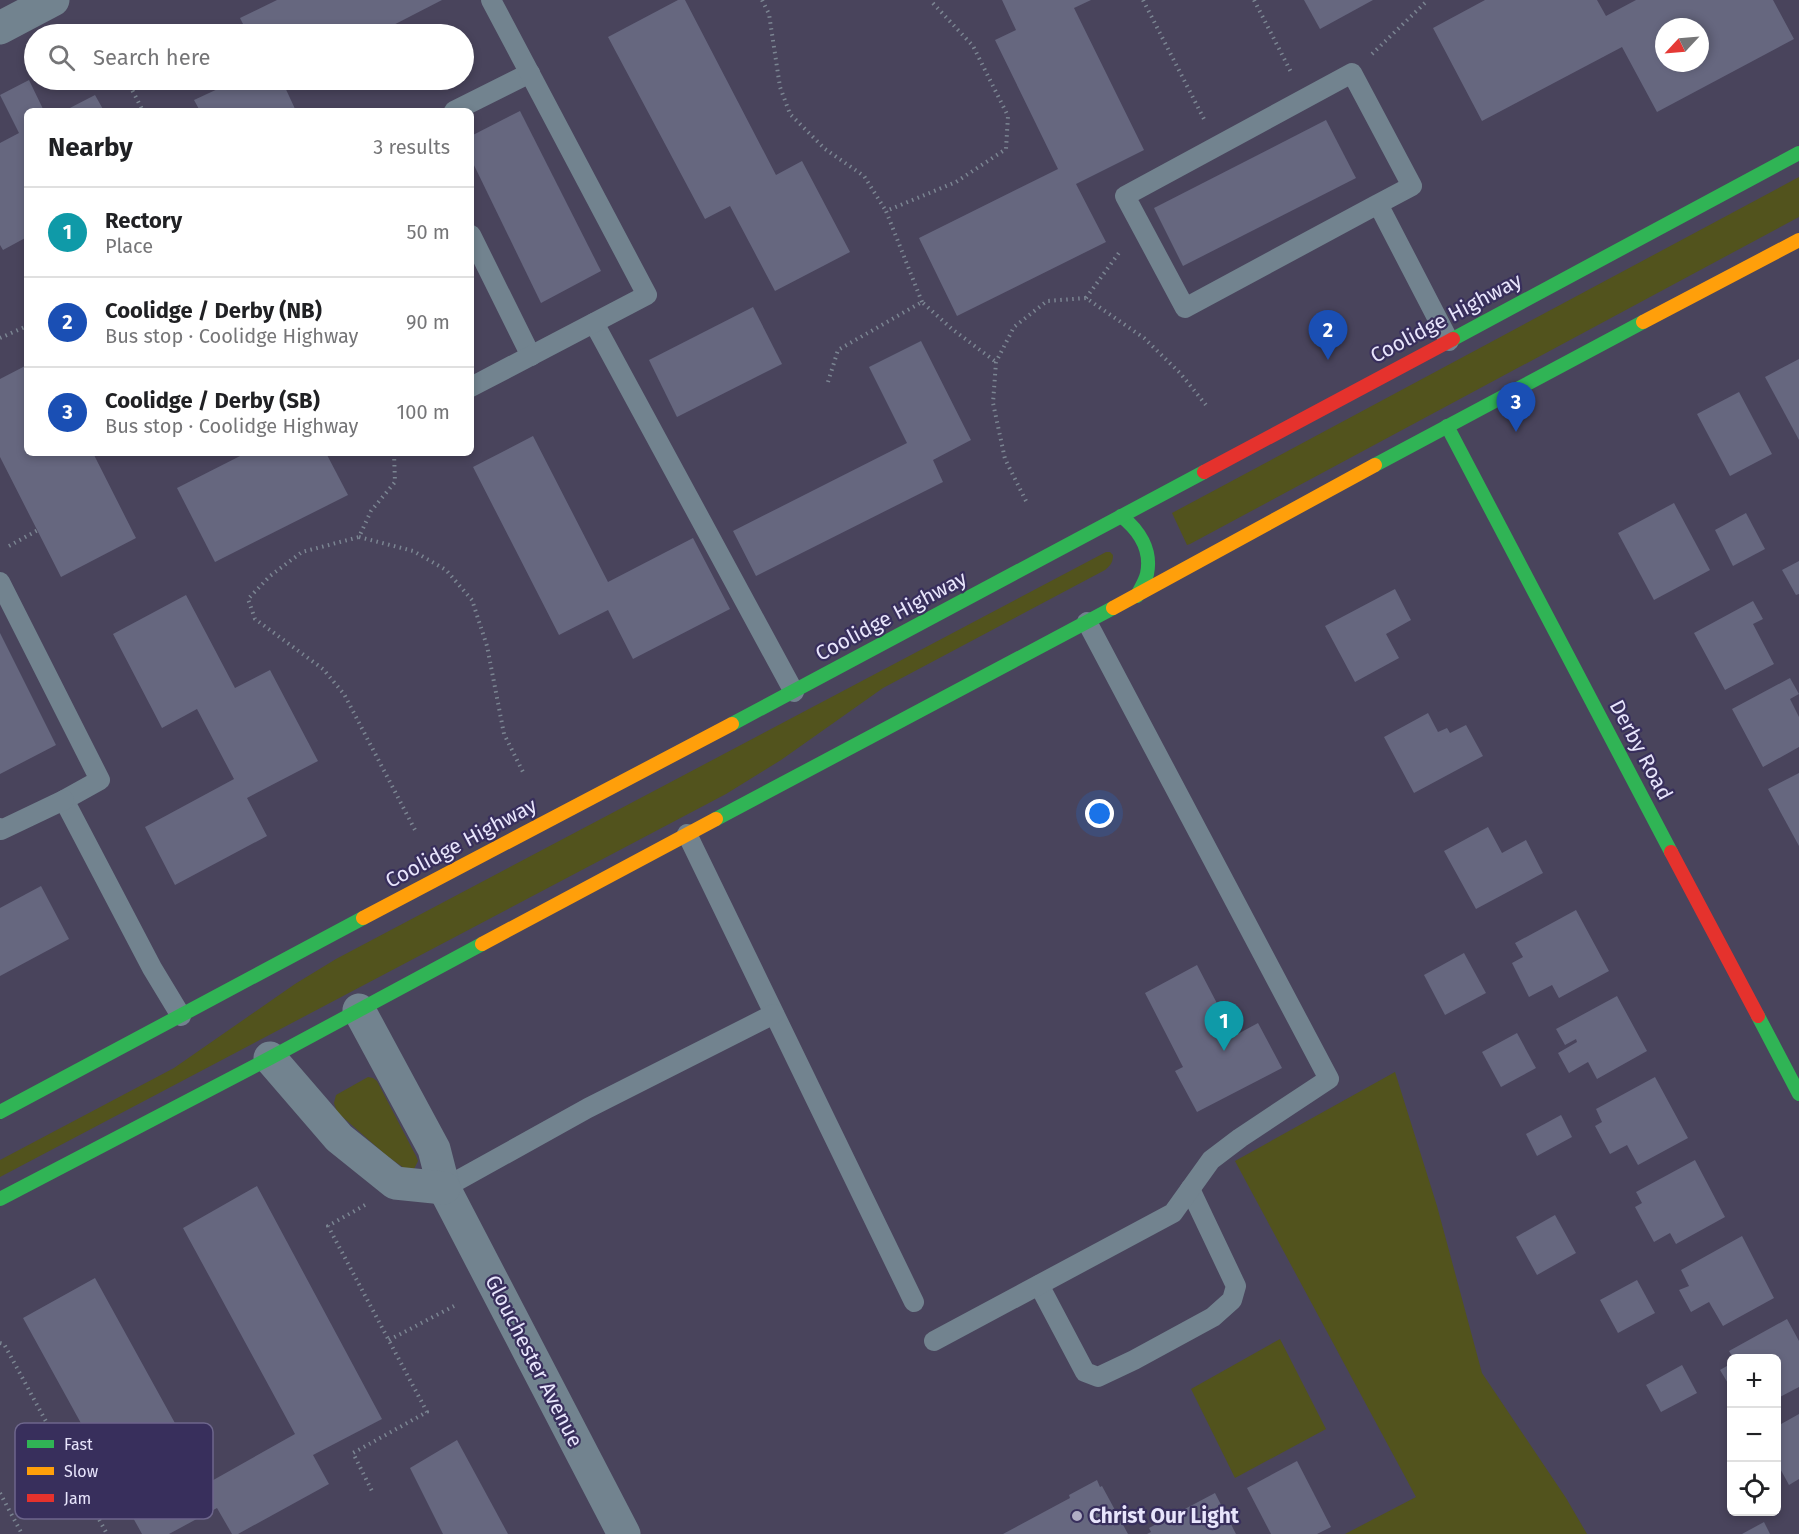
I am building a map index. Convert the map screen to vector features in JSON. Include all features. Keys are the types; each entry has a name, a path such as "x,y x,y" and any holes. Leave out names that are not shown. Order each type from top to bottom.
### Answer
{"main road":[{"name":"Coolidge Highway","path":"0,1112 308,947 794,692 1799,153"},
{"path":"0,1199 270,1058 1137,596 1447,426 1799,240"},
{"name":"Derby Road","path":"1447,426 1799,1094"},
{"path":"1121,516 1141,534 1149,563 1147,576 1137,596"}],"street":[{"path":"0,28 54,0"},
{"name":"Glouchester Avenue","path":"359,1010 434,1149 444,1188 624,1534"},
{"path":"270,1058 339,1138 395,1183 444,1188"}],"lane":[{"path":"474,385 647,295 491,0"},
{"path":"460,108 530,73"},
{"path":"1352,73 1412,186 1185,308 1125,196 1305,99 1352,73"},
{"path":"1378,204 1449,340"},
{"path":"474,241 531,356"},
{"path":"594,323 794,692"},
{"path":"0,582 100,780 64,800 1,830 0,828"},
{"path":"934,1341 1173,1213 1211,1160 1329,1079 1087,622"},
{"path":"64,800 152,968 181,1016"},
{"path":"687,834 914,1302"},
{"path":"444,1188 588,1108 774,1014"},
{"path":"1039,1285 1085,1372 1098,1377 1213,1317 1232,1300 1236,1286 1190,1189"}],"path":[{"path":"762,0 769,14 780,87 790,114 825,149 864,176 886,211 922,302 952,329 996,362"},
{"path":"886,211 956,182 1006,148 1008,116 973,46 930,0"},
{"path":"1143,0 1218,146"},
{"path":"1254,0 1305,99"},
{"path":"1352,73 1428,0"},
{"path":"132,90 141,108"},
{"path":"1086,298 1141,225"},
{"path":"1026,501 1005,459 993,403 996,362 1014,327 1047,302 1086,298 1144,338 1180,373 1206,405"},
{"path":"828,382 838,350 922,302"},
{"path":"0,338 24,327"},
{"path":"359,537 371,511 395,482 393,456"},
{"path":"9,546 38,530"},
{"path":"415,830 344,694 323,669 255,619 248,598 270,576 302,552 359,537 413,551 446,570 472,600 487,646 504,734 523,771"},
{"path":"368,1204 328,1226 427,1412 353,1454 372,1491"},
{"path":"389,1340 454,1306"},
{"path":"0,1343 4,1344 47,1423"},
{"path":"0,1493 22,1534"},
{"path":"99,1519 107,1534"}],"shaded area":[{"path":"1799,177 1799,217 1187,545 1172,513"},
{"path":"1106,552 1110,552 1113,557 1105,570 883,688 781,760 726,794 0,1177 0,1160 174,1068 295,984 336,959"},
{"path":"1395,1072 1437,1206 1482,1373 1566,1498 1587,1534 1345,1534 1416,1497 1235,1161"},
{"path":"368,1077 377,1081 416,1156 418,1161 414,1169 404,1168 387,1156 337,1112 334,1103 336,1095"},
{"path":"1280,1339 1326,1429 1235,1478 1191,1389"}],"building":[{"path":"277,0 442,0 395,24 243,24 240,18"},
{"path":"678,0 685,0 776,175 802,161 850,252 775,291 730,206 705,219 608,37"},
{"path":"1002,0 1091,0 1074,8 1144,150 1076,184 1106,242 957,316 919,238 1058,169 995,40 1016,30"},
{"path":"1304,0 1373,0 1320,29"},
{"path":"1485,0 1597,0 1606,16 1636,0 1773,0 1794,39 1657,112 1622,47 1482,121 1433,28"},
{"path":"24,83 24,90 34,90 43,108 24,108 24,239 3,250 0,245 0,143 19,133 0,95"},
{"path":"216,90 286,90 295,108 198,108 194,100"},
{"path":"95,95 102,108 70,108"},
{"path":"520,111 601,271 541,303 474,165 474,134"},
{"path":"1326,120 1356,178 1183,266 1154,208"},
{"path":"753,307 782,364 677,417 649,360"},
{"path":"921,341 971,440 933,460 943,482 756,576 733,531 907,443 869,367"},
{"path":"1799,359 1799,440 1765,377"},
{"path":"24,367 24,456 95,456 136,538 61,577 0,457 0,379"},
{"path":"1739,392 1772,454 1730,476 1697,414"},
{"path":"533,436 608,582 693,538 730,609 633,659 608,610 559,635 473,467"},
{"path":"240,456 328,456 348,495 215,562 177,488"},
{"path":"1674,503 1710,570 1654,600 1618,533"},
{"path":"1746,513 1765,549 1733,566 1715,530"},
{"path":"1799,561 1799,594 1796,595 1782,570"},
{"path":"1395,589 1411,620 1386,634 1399,658 1355,682 1325,626"},
{"path":"186,595 235,688 270,670 318,761 247,798 267,836 175,885 145,827 234,779 197,709 162,728 113,634"},
{"path":"1753,601 1763,619 1753,624 1774,664 1725,690 1694,633"},
{"path":"0,633 56,745 0,774"},
{"path":"1790,678 1799,694 1790,699 1799,717 1799,747 1763,767 1732,709"},
{"path":"1428,713 1438,732 1447,728 1450,733 1466,725 1483,756 1414,793 1384,737"},
{"path":"1799,773 1799,846 1768,789"},
{"path":"1488,827 1502,853 1526,840 1543,873 1476,909 1444,851"},
{"path":"41,886 69,939 0,976 0,908"},
{"path":"1576,910 1609,971 1559,998 1552,985 1529,997 1512,963 1523,957 1515,943"},
{"path":"1464,953 1486,993 1445,1015 1424,975"},
{"path":"1197,965 1234,1036 1258,1023 1282,1068 1197,1112 1175,1071 1183,1067 1145,993"},
{"path":"1617,996 1647,1051 1597,1079 1588,1062 1569,1073 1558,1053 1577,1042 1576,1039 1565,1045 1556,1029"},
{"path":"1517,1033 1536,1068 1501,1087 1482,1052"},
{"path":"1655,1077 1688,1138 1638,1165 1627,1145 1610,1154 1595,1126 1602,1122 1596,1109"},
{"path":"1561,1115 1572,1137 1537,1156 1526,1134"},
{"path":"1695,1160 1725,1217 1676,1244 1670,1233 1654,1242 1635,1207 1642,1203 1636,1192"},
{"path":"257,1186 382,1419 313,1455 329,1484 238,1534 232,1534 217,1508 213,1510 213,1480 295,1434 183,1228"},
{"path":"1555,1215 1576,1253 1537,1275 1516,1237"},
{"path":"1742,1236 1774,1298 1723,1326 1709,1302 1691,1312 1679,1290 1689,1286 1681,1270"},
{"path":"95,1278 175,1423 81,1423 23,1318"},
{"path":"1637,1280 1655,1313 1618,1333 1600,1300"},
{"path":"1787,1319 1799,1341 1799,1387 1781,1396 1781,1354 1731,1354 1729,1351"},
{"path":"1682,1365 1697,1393 1661,1412 1646,1385"},
{"path":"1727,1366 1727,1382 1720,1370"},
{"path":"1799,1414 1799,1479 1789,1485 1781,1470 1781,1424"},
{"path":"457,1440 508,1534 443,1534 410,1468"},
{"path":"1297,1461 1331,1527 1317,1534 1271,1534 1247,1488"},
{"name":"Christ Our Light","path":"1097,1480 1128,1534 1003,1534 1070,1498 1069,1495"},
{"name":"Christ Our Light","path":"1215,1493 1236,1534 1147,1534 1151,1532 1149,1528"},
{"path":"134,1519 197,1519 169,1534 142,1534"},
{"path":"1764,1522 1770,1534 1742,1534"}],"traffic: fast":[{"path":"1453,339 1799,153"},
{"path":"1375,465 1643,322"},
{"path":"1447,426 1671,852"},
{"path":"732,724 1204,472"},
{"path":"1121,516 1143,541 1148,557 1147,574 1137,596"},
{"path":"716,819 1113,608"},
{"path":"0,1112 363,918"},
{"path":"0,1199 482,944"},
{"path":"1758,1016 1799,1094"}],"traffic: slow":[{"path":"1643,322 1799,240"},
{"path":"1113,608 1375,465"},
{"path":"363,918 732,724"},
{"path":"482,944 716,819"}],"traffic: jam":[{"path":"1204,472 1453,339"},
{"path":"1671,852 1758,1016"}],"place":[{"name":"Coolidge / Derby (NB)","path":"1328,360"},
{"name":"Coolidge / Derby (SB)","path":"1516,432"},
{"name":"Rectory","path":"1224,1051"},
{"name":"Christ Our Light","path":"1077,1516"}]}
